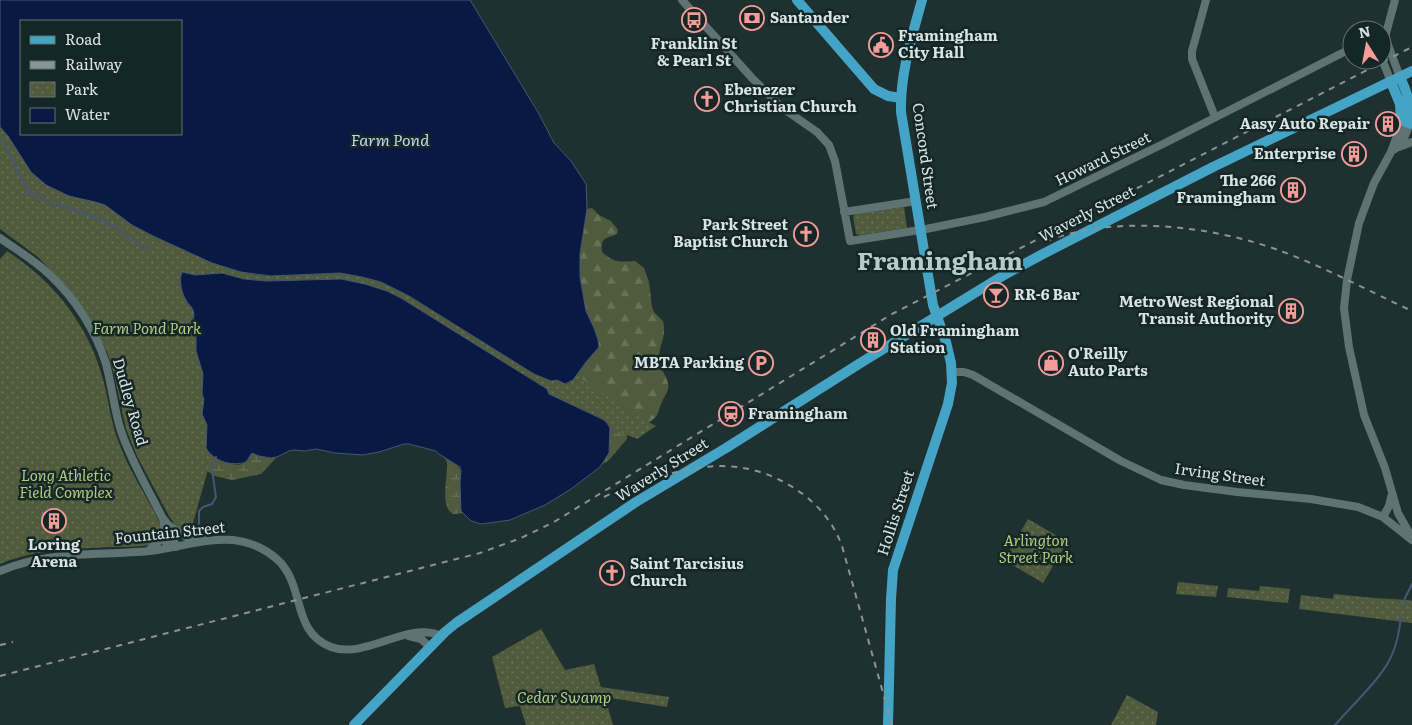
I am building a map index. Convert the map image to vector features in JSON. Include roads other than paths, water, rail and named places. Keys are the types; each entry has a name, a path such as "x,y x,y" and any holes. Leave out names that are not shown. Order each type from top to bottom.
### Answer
{"main road":[{"path":"797,0 874,89 888,96 901,98"},
{"name":"Concord Street","path":"922,0 910,46 901,98 902,119 936,316"},
{"name":"Waverly Street","path":"354,725 456,623 636,502 726,448 850,369 1004,275 1250,148 1412,71"},
{"path":"1396,79 1400,104 1408,122"},
{"name":"Hollis Street","path":"888,725 893,570 948,404 952,384 948,348 936,316"}],"street":[{"path":"682,0 786,112 823,137 834,155 844,212 916,201"},
{"path":"1206,0 1191,56 1215,117"},
{"path":"1389,20 1395,0"},
{"name":"Howard Street","path":"844,212 850,241 920,231 1044,202 1342,53"},
{"path":"1392,66 1396,79"},
{"path":"1390,70 1396,79"},
{"path":"1408,122 1374,183 1359,223 1347,280 1344,308 1348,342 1361,403 1368,426 1384,464 1400,519 1412,539"},
{"path":"1391,152 1402,145 1412,142"},
{"name":"Dudley Road","path":"0,238 49,274 65,290 86,321 106,364 118,420 125,441 176,547"},
{"name":"Irving Street","path":"952,372 966,372 973,375 1121,461 1161,480 1201,488 1330,502 1358,507 1385,518 1412,539"},
{"path":"1385,518 1390,504 1391,490"},
{"path":"1385,518 1393,511 1395,504"},
{"path":"148,551 160,540 166,526 186,537 216,540"},
{"name":"Dudley Road","path":"166,526 167,548"},
{"name":"Fountain Street","path":"0,571 23,562 49,556 148,551 216,540 239,541 252,544 264,550 284,567 295,587 304,621 311,634 324,644 337,649 350,649 362,648 417,632 427,632 441,636"},
{"path":"404,636 419,638 430,647"}],"water":[{"name":"Farm Pond","path":"0,0 470,0 539,114 554,143 571,161 586,184 587,209 580,254 580,277 586,311 594,328 599,347 573,380 565,384 557,380 551,381 534,374 409,296 381,282 340,273 271,276 241,272 212,263 132,225 105,205 69,196 46,185 31,172 0,127"},
{"path":"182,272 195,275 222,273 244,279 266,281 341,279 387,291 547,389 549,394 604,420 610,428 609,453 600,467 571,489 545,505 510,520 481,524 471,521 461,511 460,467 436,451 409,444 363,455 335,453 316,449 294,450 277,457 271,458 252,453 246,462 235,464 223,462 209,453 206,448 207,425 202,414 204,399 202,394 203,374 196,351 195,328 192,323 194,313 182,290"}],"waterway":[{"path":"0,139 9,152 22,180 36,196 106,222 116,227 135,242 148,248"},
{"path":"23,196 29,191"},
{"path":"197,531 199,511 203,507 212,504 216,497 212,470 216,457"},
{"path":"1403,605 1412,584"},
{"path":"1335,725 1372,685 1385,667 1396,643 1401,614"}],"railway":[{"path":"0,676 480,553 521,538 554,522 892,314 1412,47"},
{"path":"1047,241 1074,233 1103,228 1133,226 1164,226 1225,235 1281,251 1331,272 1412,311"},
{"path":"604,497 625,488 685,470 722,466 758,471 776,478 802,493 829,520 842,546 892,725"},
{"path":"0,645 13,642"}],"place":[{"name":"Santander","path":"752,18"},
{"name":"Franklin St & Pearl St","path":"694,20"},
{"name":"Framingham City Hall","path":"881,45"},
{"name":"Ebenezer Christian Church","path":"707,99"},
{"name":"Aasy Auto Repair","path":"1388,124"},
{"name":"Enterprise","path":"1354,154"},
{"name":"The 266 Framingham","path":"1293,190"},
{"name":"Park Street Baptist Church","path":"806,234"},
{"name":"RR-6 Bar","path":"996,295"},
{"name":"MetroWest Regional Transit Authority","path":"1291,311"},
{"name":"Old Framingham Station","path":"873,340"},
{"name":"MBTA Parking","path":"761,363"},
{"name":"O'Reilly Auto Parts","path":"1051,363"},
{"name":"Framingham","path":"731,414"},
{"name":"Loring Arena","path":"54,521"},
{"name":"Saint Tarcisius Church","path":"612,573"}],"district":[{"name":"Framingham","path":"940,261"}],"park label":[{"name":"Farm Pond Park","path":"147,329"},
{"name":"Long Athletic Field Complex","path":"66,484"},
{"name":"Arlington Street Park","path":"1036,550"},
{"name":"Cedar Swamp","path":"564,698"}]}
